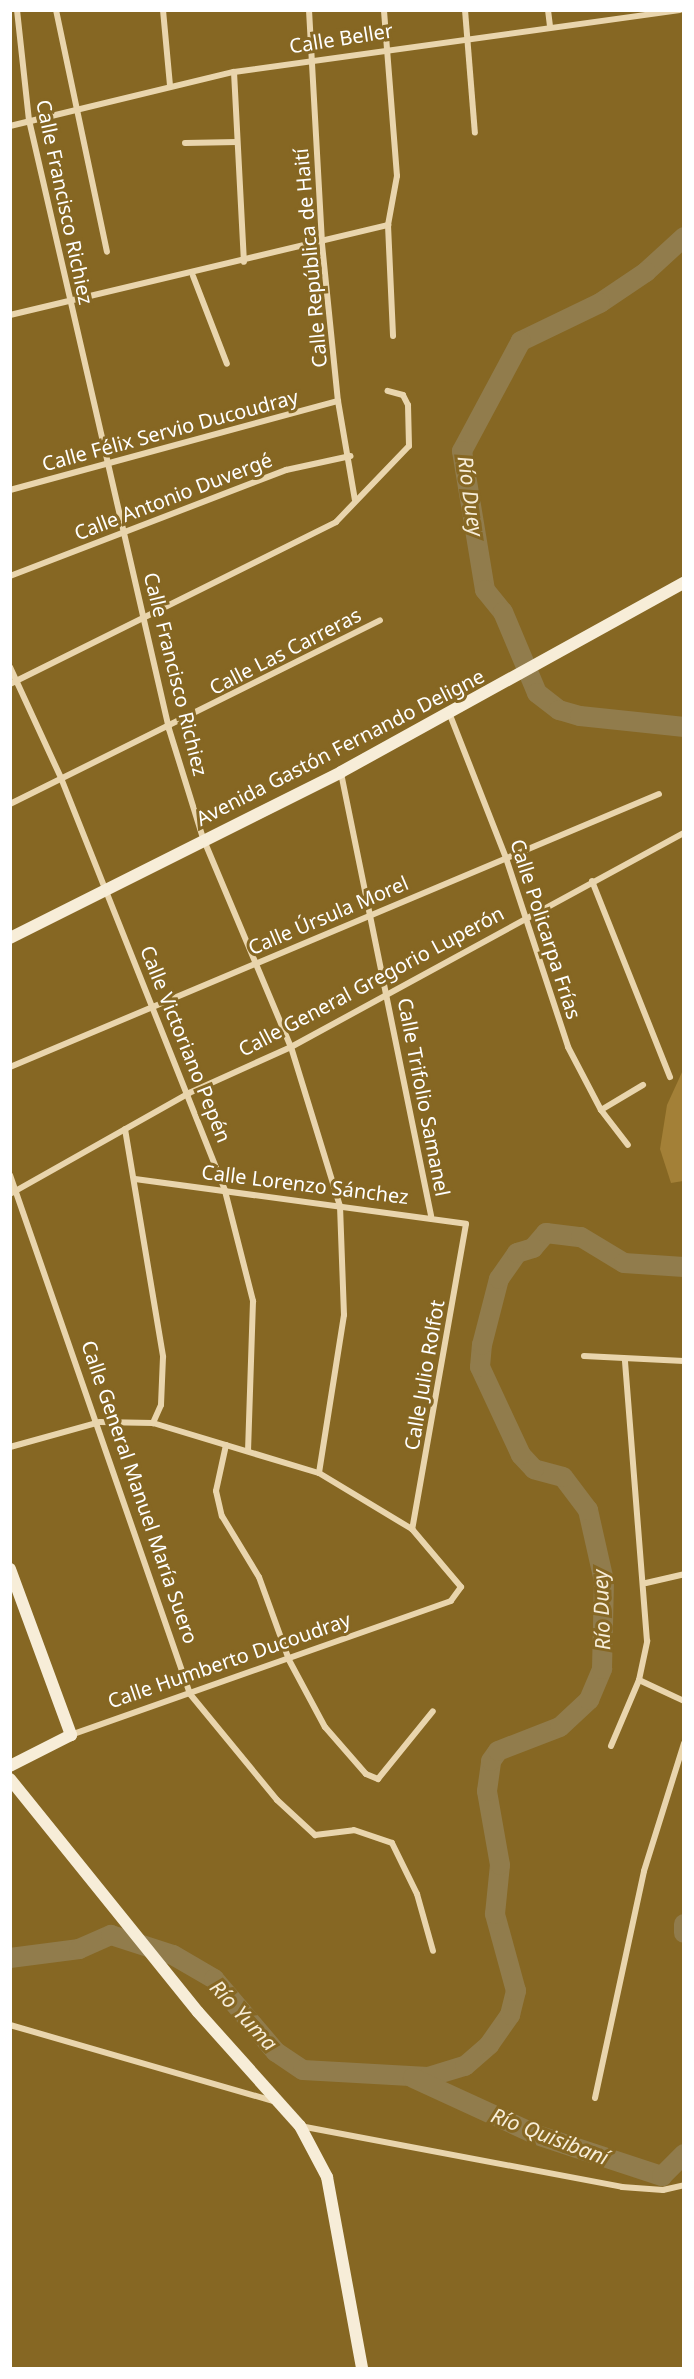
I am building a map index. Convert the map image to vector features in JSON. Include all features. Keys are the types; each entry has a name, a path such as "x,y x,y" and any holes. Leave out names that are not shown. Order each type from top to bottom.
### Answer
{"main road":[{"name":"Avenida Gastón Fernando Deligne","path":"10,938 203,838 341,772 606,629 684,583"},
{"path":"10,1569 71,1735"},
{"name":"Calle Humberto Ducoudray","path":"10,1766 71,1735"},
{"path":"10,1779 198,2012 300,2126 327,2177 362,2368"}],"street":[{"name":"Calle Francisco Richiez","path":"17,10 29,120 104,466 124,534 169,729 203,838 253,965 291,1047 340,1206 344,1315 319,1473"},
{"path":"56,10 74,109 107,252"},
{"path":"163,10 170,85"},
{"name":"Calle República de Haití","path":"309,10 322,244 338,401 351,456 355,500"},
{"path":"10,315 193,276 388,225 394,217 397,176 384,10"},
{"path":"465,10 475,133"},
{"path":"548,10 550,27"},
{"name":"Calle Beller","path":"10,126 170,85 234,72 387,47 550,27 632,13 680,10"},
{"path":"234,72 244,262"},
{"path":"185,143 237,142"},
{"path":"388,225 393,336"},
{"path":"193,276 227,364"},
{"path":"13,683 144,620 336,522 409,446 408,405 403,395 388,391"},
{"name":"Calle Félix Servio Ducoudray","path":"10,490 338,401"},
{"name":"Calle Antonio Duvergé","path":"10,576 286,470 351,456"},
{"name":"Calle Las Carreras","path":"10,804 169,729 380,620"},
{"name":"Calle Victoriano Pepén","path":"10,666 13,683 62,778 155,1006 225,1191 253,1301 248,1451"},
{"name":"Calle Policarpa Frías","path":"450,714 506,858 568,1047 601,1110 628,1145"},
{"name":"Calle Trifolio Samanel","path":"341,772 431,1216"},
{"name":"Calle Úrsula Morel","path":"10,1067 658,794"},
{"name":"Calle General Gregorio Luperón","path":"13,1192 189,1093 291,1047 592,881 684,833"},
{"path":"592,881 670,1077"},
{"path":"601,1110 643,1085"},
{"path":"125,1129 135,1179 162,1357 161,1405 153,1423"},
{"name":"Calle General Manuel María Suero","path":"10,1175 13,1192 100,1422 190,1694 277,1800 315,1835 354,1830 392,1843 417,1894 433,1951"},
{"name":"Calle Lorenzo Sánchez","path":"135,1179 431,1216 462,1221 467,1228"},
{"name":"Calle Julio Rolfot","path":"412,1529 467,1228"},
{"path":"584,1356 625,1360 684,1361"},
{"path":"611,1746 639,1680 647,1641 646,1583 625,1360"},
{"path":"10,1447 100,1422 153,1423 319,1473 412,1529"},
{"path":"226,1445 216,1491 222,1516 259,1577 289,1660 325,1727 372,1779 384,1777 433,1711"},
{"name":"Calle Humberto Ducoudray","path":"71,1735 289,1660 461,1594 458,1581 412,1529"},
{"path":"646,1583 684,1575"},
{"path":"639,1680 684,1701"},
{"path":"595,2098 644,1871 684,1743"},
{"path":"10,2025 279,2103"},
{"path":"300,2126 622,2187 663,2190 684,2185"}],"shaded area":[{"path":"683,1070 683,1181 671,1183 660,1149 667,1105"}],"waterway":[{"name":"Río Duey","path":"684,237 646,272 600,303 521,341 462,451 485,590 503,612 537,693 559,710 580,716 684,727"},
{"name":"Río Duey","path":"10,1958 79,1949 111,1935 173,1955 214,1979 276,2052 303,2070 428,2077 465,2066 489,2045 510,2015 516,1991 495,1914 500,1865 487,1791 491,1761 498,1751 560,1727 589,1700 602,1669 604,1581 588,1510 563,1477 534,1469 521,1455 480,1367 482,1345 499,1279 517,1253 533,1248 546,1233 581,1237 624,1263 684,1267"},
{"name":"Río Quisibaní","path":"684,1924 684,1933"},
{"name":"Río Quisibaní","path":"413,2078 537,2135 662,2176 684,2154"}],"water label":[{"name":"Río Yuma","path":"244,2015"}]}
